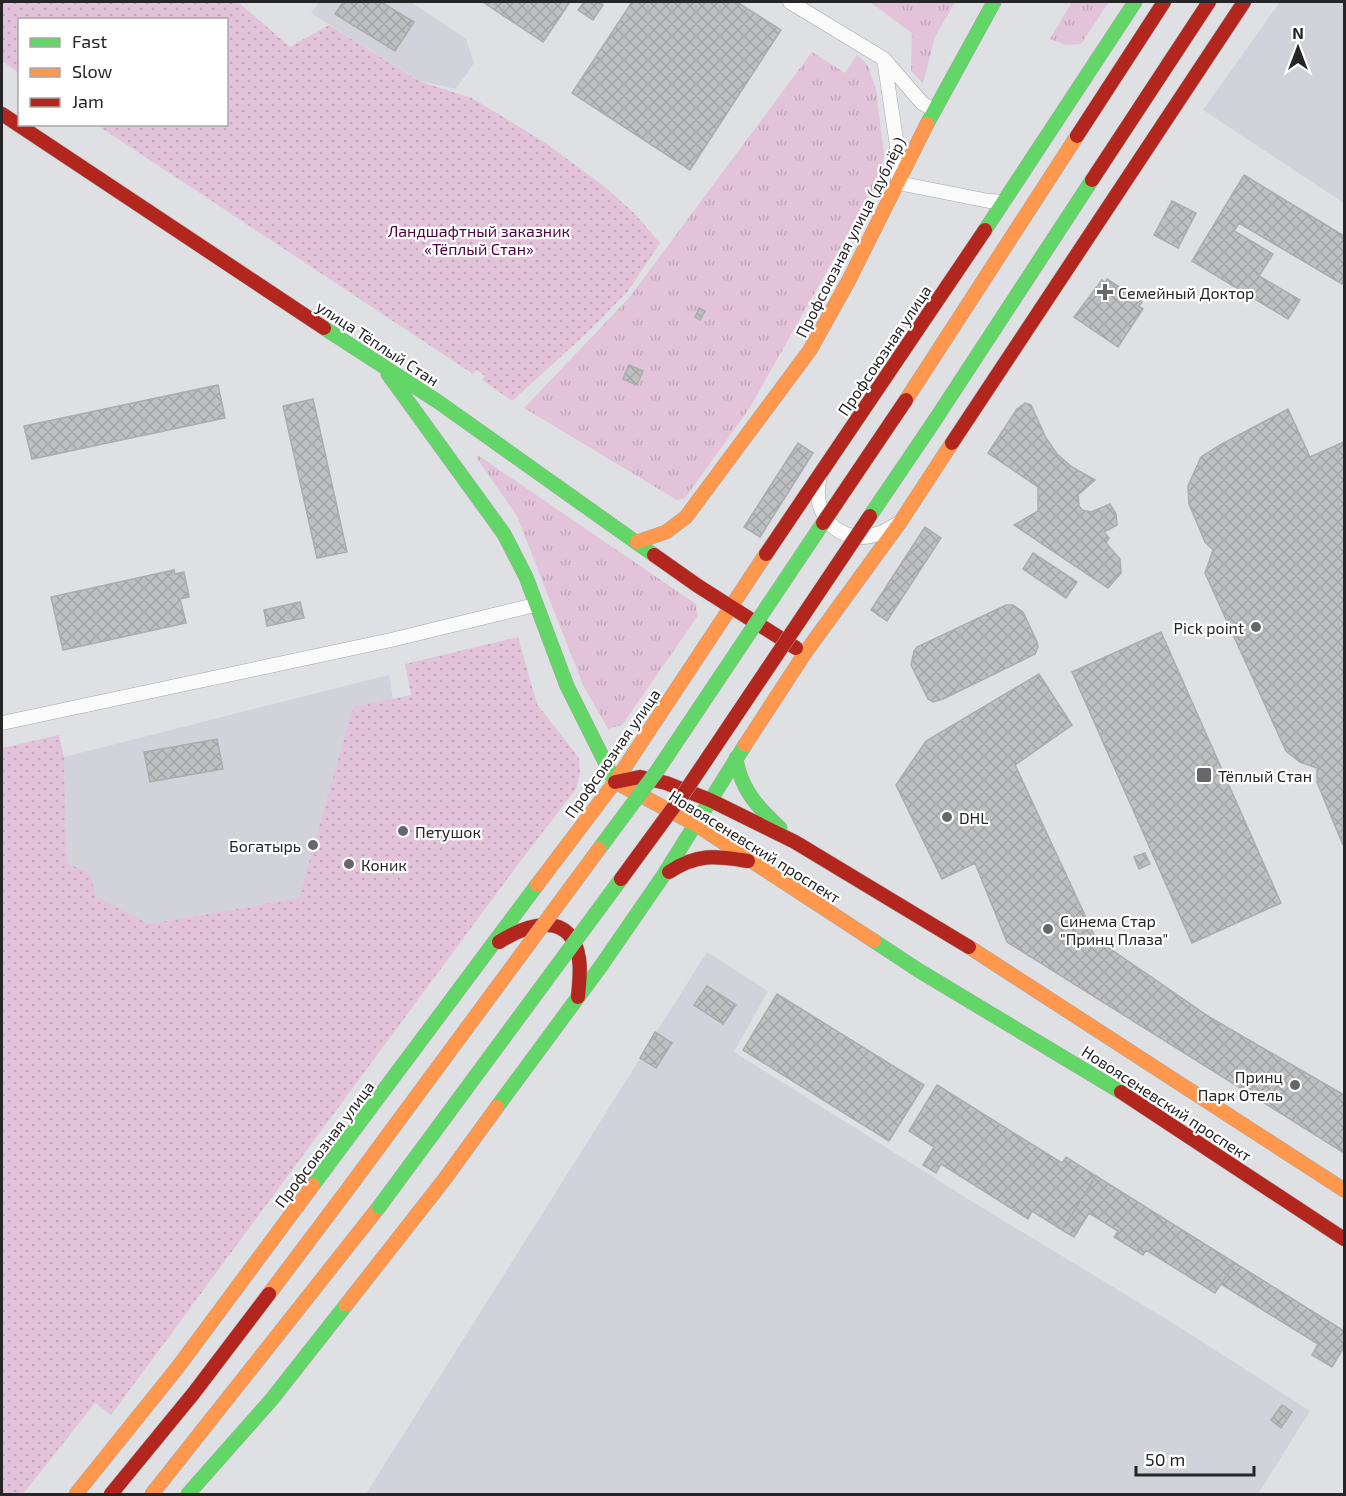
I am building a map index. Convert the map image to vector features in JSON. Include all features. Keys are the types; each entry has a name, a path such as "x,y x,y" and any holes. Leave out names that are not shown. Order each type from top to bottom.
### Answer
{"main road":[{"name":"Профсоюзная улица (дублёр)","path":"637,542 666,532 686,517 810,350 849,280 934,110 994,2"},
{"name":"Профсоюзная улица","path":"76,1494 178,1367 615,782 821,471 1004,202 1135,2"},
{"path":"111,1494 193,1394 351,1185 657,771 906,400 1164,2"},
{"path":"152,1494 379,1207 684,793 935,420 1209,2"},
{"path":"188,1494 272,1399 395,1243 578,997 663,876 736,758 805,654 901,521 1018,340 1244,2"},
{"name":"улица Тёплый Стан","path":"2,114 18,125"},
{"name":"улица Тёплый Стан","path":"20,126 267,292 437,401 698,586 805,654"},
{"path":"382,366 504,534 526,577 567,686 615,782"},
{"path":"736,758 737,769 752,801 795,842"},
{"name":"Новоясеневский проспект","path":"615,782 640,777 666,783 710,800 795,842 955,938 1344,1190"},
{"name":"Новоясеневский проспект","path":"615,782 695,824 918,970 1146,1107 1344,1239"},
{"path":"663,876 686,860 696,857 720,857 755,863"},
{"path":"486,952 524,928 535,924 554,925 571,937 579,958 578,997"}],"street":[{"path":"790,2 884,59 922,103 934,110"},
{"path":"884,59 897,146 898,183 1004,202"},
{"path":"821,471 817,498 821,513 831,524 845,533 861,537 875,535 901,521"},
{"path":"2,723 391,640 535,605"}],"shaded area":[{"path":"319,2 411,2 466,39 474,63 456,89 420,81 311,13"},
{"path":"1280,2 1344,2 1344,203 1203,110"},
{"path":"389,675 393,699 353,708 300,898 149,924 94,896 91,874 67,863 64,757"},
{"path":"707,952 768,991 734,1052 976,1204 1176,1325 1310,1411 1258,1494 366,1494"}],"green space":[{"name":"Ландшафтный заказник «Тёплый Стан»","path":"2,2 238,2 290,47 329,25 421,82 472,98 544,142 605,187 635,214 660,243 628,291 589,331 512,401 482,380 485,376 476,370 473,374 99,126 228,126 228,18 18,18 18,72 2,61"},
{"path":"870,2 955,2 935,37 923,83 911,71 912,33"},
{"path":"1072,2 1109,2 1081,44 1066,45 1050,39"},
{"path":"812,52 845,73 857,55 867,64 876,89 884,155 879,179 749,409 685,498 677,500 524,408 629,298"},
{"path":"479,456 696,604 697,617 622,725 608,729 583,685 517,516 476,457"},
{"path":"518,637 537,704 579,758 580,772 576,789 111,1415 95,1403 23,1494 2,1494 2,748 59,735 64,757 67,863 91,874 95,896 149,924 299,898 353,707 411,695 405,664"}],"building":[{"path":"343,2 381,2 414,22 395,51 335,14"},
{"path":"483,2 570,2 543,42"},
{"path":"584,2 598,2 603,5 593,20 578,10"},
{"path":"632,2 737,2 781,30 690,170 572,93"},
{"path":"1244,175 1344,236 1342,284 1239,223 1234,231 1273,254 1259,276 1300,300 1288,319 1192,261"},
{"path":"1172,201 1196,213 1178,248 1154,235"},
{"path":"1107,279 1142,302 1139,306 1143,309 1118,347 1074,317 1102,280 1105,283"},
{"path":"699,308 705,311 700,320 695,317"},
{"path":"629,365 643,371 637,385 623,379"},
{"path":"218,385 225,418 32,459 24,426"},
{"path":"313,399 347,552 317,558 283,406"},
{"path":"1025,403 1031,405 1046,438 1057,454 1072,467 1095,480 1078,495 1079,506 1082,510 1091,512 1110,504 1116,514 1117,525 1104,532 1109,538 1106,543 1120,559 1121,573 1108,588 1014,525 1038,511 1038,487 988,453 1017,409"},
{"path":"1288,409 1310,457 1344,442 1343,845 1317,782 1317,768 1300,762 1286,751 1205,573 1213,550 1205,542 1189,504 1188,486 1201,457"},
{"path":"798,443 813,453 760,537 744,527"},
{"path":"925,527 941,538 887,621 871,610"},
{"path":"1033,553 1077,582 1066,598 1023,569"},
{"path":"174,570 175,574 184,572 189,597 180,599 186,623 63,650 51,597"},
{"path":"300,602 304,618 267,626 264,610"},
{"path":"1006,605 1013,605 1023,612 1037,642 1038,647 1035,654 943,699 933,702 928,699 911,665 917,647"},
{"path":"1161,632 1281,903 1192,943 1072,672"},
{"path":"1039,674 1072,725 1015,765 1096,939 1211,1018 1344,1095 1344,1153 1007,942 975,863 942,879 896,785 926,741"},
{"path":"217,739 223,769 150,782 144,752"},
{"path":"1145,853 1150,864 1139,869 1134,857"},
{"path":"707,986 736,1005 723,1024 694,1005"},
{"path":"777,994 924,1085 889,1141 743,1050"},
{"path":"655,1032 672,1043 656,1068 640,1058"},
{"path":"937,1085 1062,1163 1066,1157 1096,1176 1062,1230 1032,1211 1028,1219 941,1164 936,1173 923,1165 934,1147 909,1131"},
{"path":"1096,1176 1235,1263 1215,1293 1146,1250 1143,1255 1114,1237 1118,1231 1089,1213 1074,1237 1062,1230"},
{"path":"1235,1263 1344,1331 1344,1347 1332,1367 1312,1355 1318,1344 1221,1284"},
{"path":"1282,1405 1292,1412 1281,1428 1271,1420"}],"traffic: fast":[{"path":"927,124 994,2"},
{"path":"985,230 1135,2"},
{"path":"935,420 1092,180"},
{"path":"324,328 437,401 654,555"},
{"path":"388,374 504,534 526,577 567,686 615,782"},
{"path":"870,516 935,420"},
{"path":"599,849 657,771 823,523"},
{"path":"497,1107 601,966 663,876 745,745"},
{"path":"736,758 741,779 751,797 780,828"},
{"path":"379,1207 621,879"},
{"path":"313,1185 537,885"},
{"path":"874,941 1121,1092"},
{"path":"188,1494 272,1399 346,1305"}],"traffic: slow":[{"path":"637,542 666,532 686,517 810,350 849,280 927,124"},
{"path":"906,400 1077,136"},
{"path":"745,745 805,653 901,521 952,443"},
{"path":"537,885 615,782 766,554"},
{"path":"615,782 695,824 874,941"},
{"path":"351,1185 599,849"},
{"path":"969,947 1344,1190"},
{"path":"346,1305 444,1180 497,1107"},
{"path":"76,1494 178,1367 313,1185"},
{"path":"269,1294 351,1185"},
{"path":"152,1494 379,1207"}],"traffic: jam":[{"path":"1077,136 1164,2"},
{"path":"1092,180 1209,2"},
{"path":"952,443 1244,2"},
{"path":"2,114 18,125"},
{"path":"20,126 324,328"},
{"path":"766,554 985,230"},
{"path":"823,523 906,400"},
{"path":"621,879 684,793 870,516"},
{"path":"654,555 698,586 796,648"},
{"path":"615,782 640,777 666,783 710,800 795,842 969,947"},
{"path":"669,872 698,859 726,858 748,861"},
{"path":"499,942 536,926 559,927 568,933 575,943 579,959 578,997"},
{"path":"1121,1092 1344,1239"},
{"path":"111,1494 193,1394 269,1294"}],"place":[{"name":"Семейный Доктор","path":"1105,292"},
{"name":"Pick point","path":"1256,627"},
{"name":"Тёплый Стан","path":"1204,775"},
{"name":"DHL","path":"947,817"},
{"name":"Петушок","path":"403,831"},
{"name":"Богатырь","path":"313,845"},
{"name":"Коник","path":"349,864"},
{"name":"Синема Стар \"Принц Плаза\"","path":"1048,929"},
{"name":"Принц Парк Отель","path":"1295,1085"}]}
